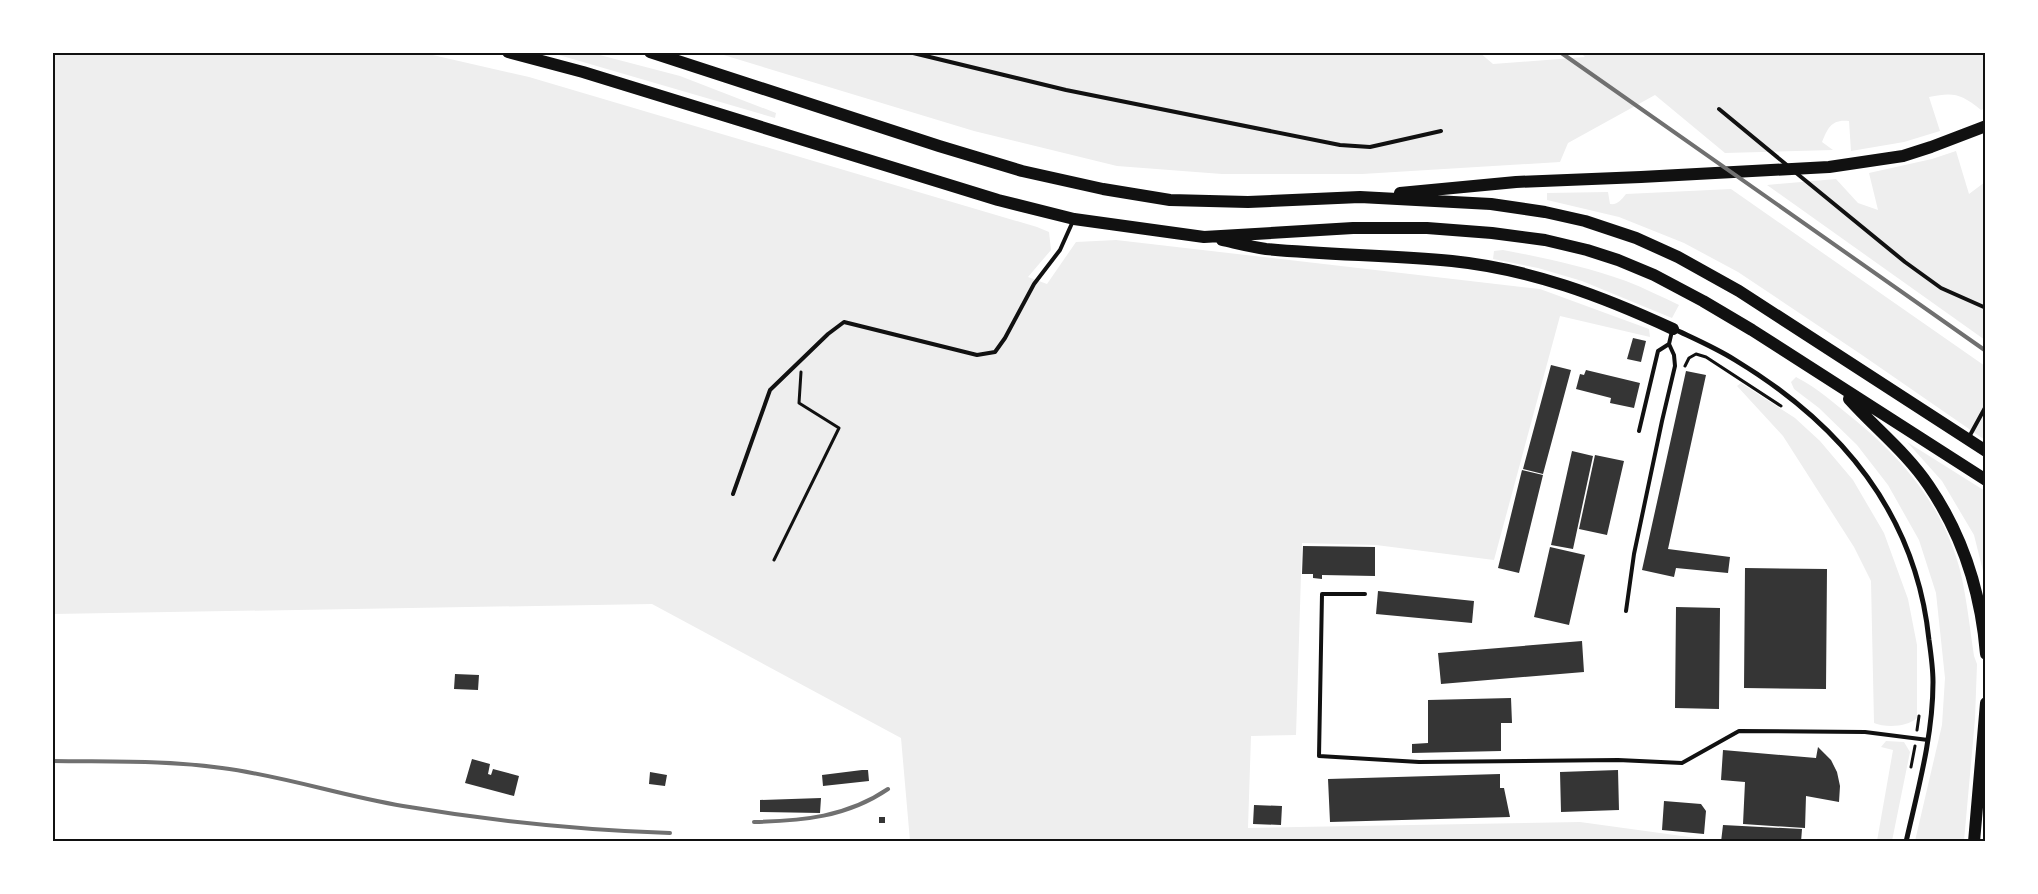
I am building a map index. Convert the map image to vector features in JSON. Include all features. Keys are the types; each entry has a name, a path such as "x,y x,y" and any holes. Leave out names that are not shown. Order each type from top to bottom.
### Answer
{"main road":[{"path":"508,52 583,72 998,200 1074,219 1204,237 1265,249 1454,261 1509,270 1595,294 1673,328"},
{"path":"650,52 1022,171 1103,189 1170,200 1228,202 1360,197 1516,182 1829,167 1903,156 1986,126"},
{"path":"1360,197 1500,206 1584,221 1629,235 1678,257 1739,290 1986,451"},
{"path":"1204,237 1353,228 1418,228 1492,232 1545,240 1618,260 1654,275 1752,330 1835,385 1986,480"},
{"path":"1835,385 1890,440 1928,485 1950,520 1967,560 1978,597 1984,628 1986,654"},
{"path":"1974,842 1986,703"}],"street":[{"path":"1673,328 1736,360 1793,399 1814,417 1857,462 1881,496 1903,537 1923,598 1933,681 1928,740 1906,842"}],"lane":[{"path":"909,52 1066,90 1340,144 1370,147 1441,131"},
{"path":"1719,109 1905,262 1941,288 1986,308"},
{"path":"733,494 770,390 828,334 844,322 977,355 995,352 1005,338 1034,284 1060,250 1074,219"},
{"path":"1626,611 1634,554 1675,366 1674,355 1669,344 1673,328"},
{"path":"1639,431 1658,351 1669,344"},
{"path":"1967,439 1986,406"},
{"path":"1365,594 1322,594 1319,756 1419,762 1618,760 1682,763 1739,730 1865,732 1928,740"}],"path":[{"path":"1675,366 1685,367 1690,358 1696,354 1706,357 1788,411"},
{"path":"774,560 839,428 799,403 802,359"},
{"path":"1910,771 1920,709"}],"shaded area":[{"path":"1479,52 1493,64 1585,57 1580,52 1985,52 1986,108 1981,110 1957,96 1938,95 1929,97 1940,131 1904,142 1851,151 1849,121 1838,121 1831,126 1822,142 1833,150 1725,153 1655,95 1568,143 1560,162 1362,174 1222,174 1117,166 974,131 717,53"},
{"path":"52,53 424,53 529,77 1037,227 1049,232 1051,250 1028,277 1047,284 1076,242 1116,240 1540,289 1649,329 1650,337 1560,316 1494,560 1376,545 1302,543 1296,735 1251,736 1248,828 1580,822 1711,840 910,841 901,738 652,604 53,614"},
{"path":"552,53 592,53 680,76 776,113 775,118"},
{"path":"1956,151 1969,194 1985,182 1985,340 1767,185 1836,179 1858,203 1878,210 1869,173 1932,159"},
{"path":"1731,189 1985,366 1985,440 1738,272 1684,243 1619,217 1547,200 1547,193 1608,192 1610,204 1615,204 1626,194"},
{"path":"1503,250 1565,263 1611,276 1679,305 1672,318 1582,281 1538,268 1493,259 1494,251"},
{"path":"1796,377 1819,391 1890,452 1921,488 1945,528 1954,550 1961,574 1974,656 1977,664 1975,719 1964,841 1915,841 1942,725 1945,678 1936,593 1919,540 1888,485 1857,445 1819,408 1794,389 1791,382"},
{"path":"1741,383 1795,418 1820,441 1853,480 1884,533 1908,599 1917,645 1917,718 1913,721 1896,726 1884,726 1874,723 1871,581 1854,547 1783,436 1737,386"},
{"path":"1907,442 1985,491 1985,579 1974,535 1942,481"},
{"path":"1886,741 1904,742 1910,752 1892,841 1877,841 1893,750 1881,747"}],"building":[{"path":"1633,338 1646,341 1641,362 1627,359"},
{"path":"1551,365 1571,370 1543,474 1523,469"},
{"path":"1586,370 1640,383 1634,408 1610,403 1611,398 1576,389 1580,374 1584,375"},
{"path":"1686,371 1706,375 1668,549 1730,557 1728,573 1676,568 1674,577 1642,570"},
{"path":"1572,451 1593,456 1573,549 1551,545"},
{"path":"1595,455 1624,461 1607,535 1579,529"},
{"path":"1522,470 1543,475 1519,573 1498,568"},
{"path":"1303,546 1375,547 1375,576 1322,575 1322,579 1313,578 1313,574 1302,574"},
{"path":"1550,547 1585,555 1569,625 1534,617"},
{"path":"1745,568 1827,569 1826,689 1744,688"},
{"path":"1378,591 1474,601 1472,623 1376,614"},
{"path":"1676,607 1720,608 1719,709 1675,708"},
{"path":"1582,641 1584,672 1441,684 1438,653"},
{"path":"455,674 479,675 478,690 454,689"},
{"path":"1511,698 1512,723 1501,723 1501,751 1412,753 1412,744 1428,743 1428,700"},
{"path":"1818,747 1831,760 1837,772 1840,786 1839,802 1806,796 1805,828 1743,824 1745,782 1721,780 1723,750 1816,758"},
{"path":"472,759 490,764 488,774 491,775 493,769 519,776 514,796 465,783"},
{"path":"868,770 869,781 823,786 822,775"},
{"path":"1618,770 1619,810 1561,812 1560,772"},
{"path":"650,772 667,775 665,786 649,784"},
{"path":"1500,774 1500,788 1504,788 1510,817 1330,822 1328,779"},
{"path":"821,798 820,813 760,812 760,800"},
{"path":"1664,801 1701,804 1706,811 1704,834 1662,830"},
{"path":"1254,805 1282,806 1281,825 1253,824"},
{"path":"879,817 885,817 885,823 879,823"},
{"path":"1723,825 1802,829 1801,842 1721,842"}],"railway":[{"path":"1560,52 1986,351"},
{"path":"52,761 201,765 268,776 380,802 436,811 570,827 670,833"},
{"path":"754,822 807,819 824,816 857,806 888,789"}]}
